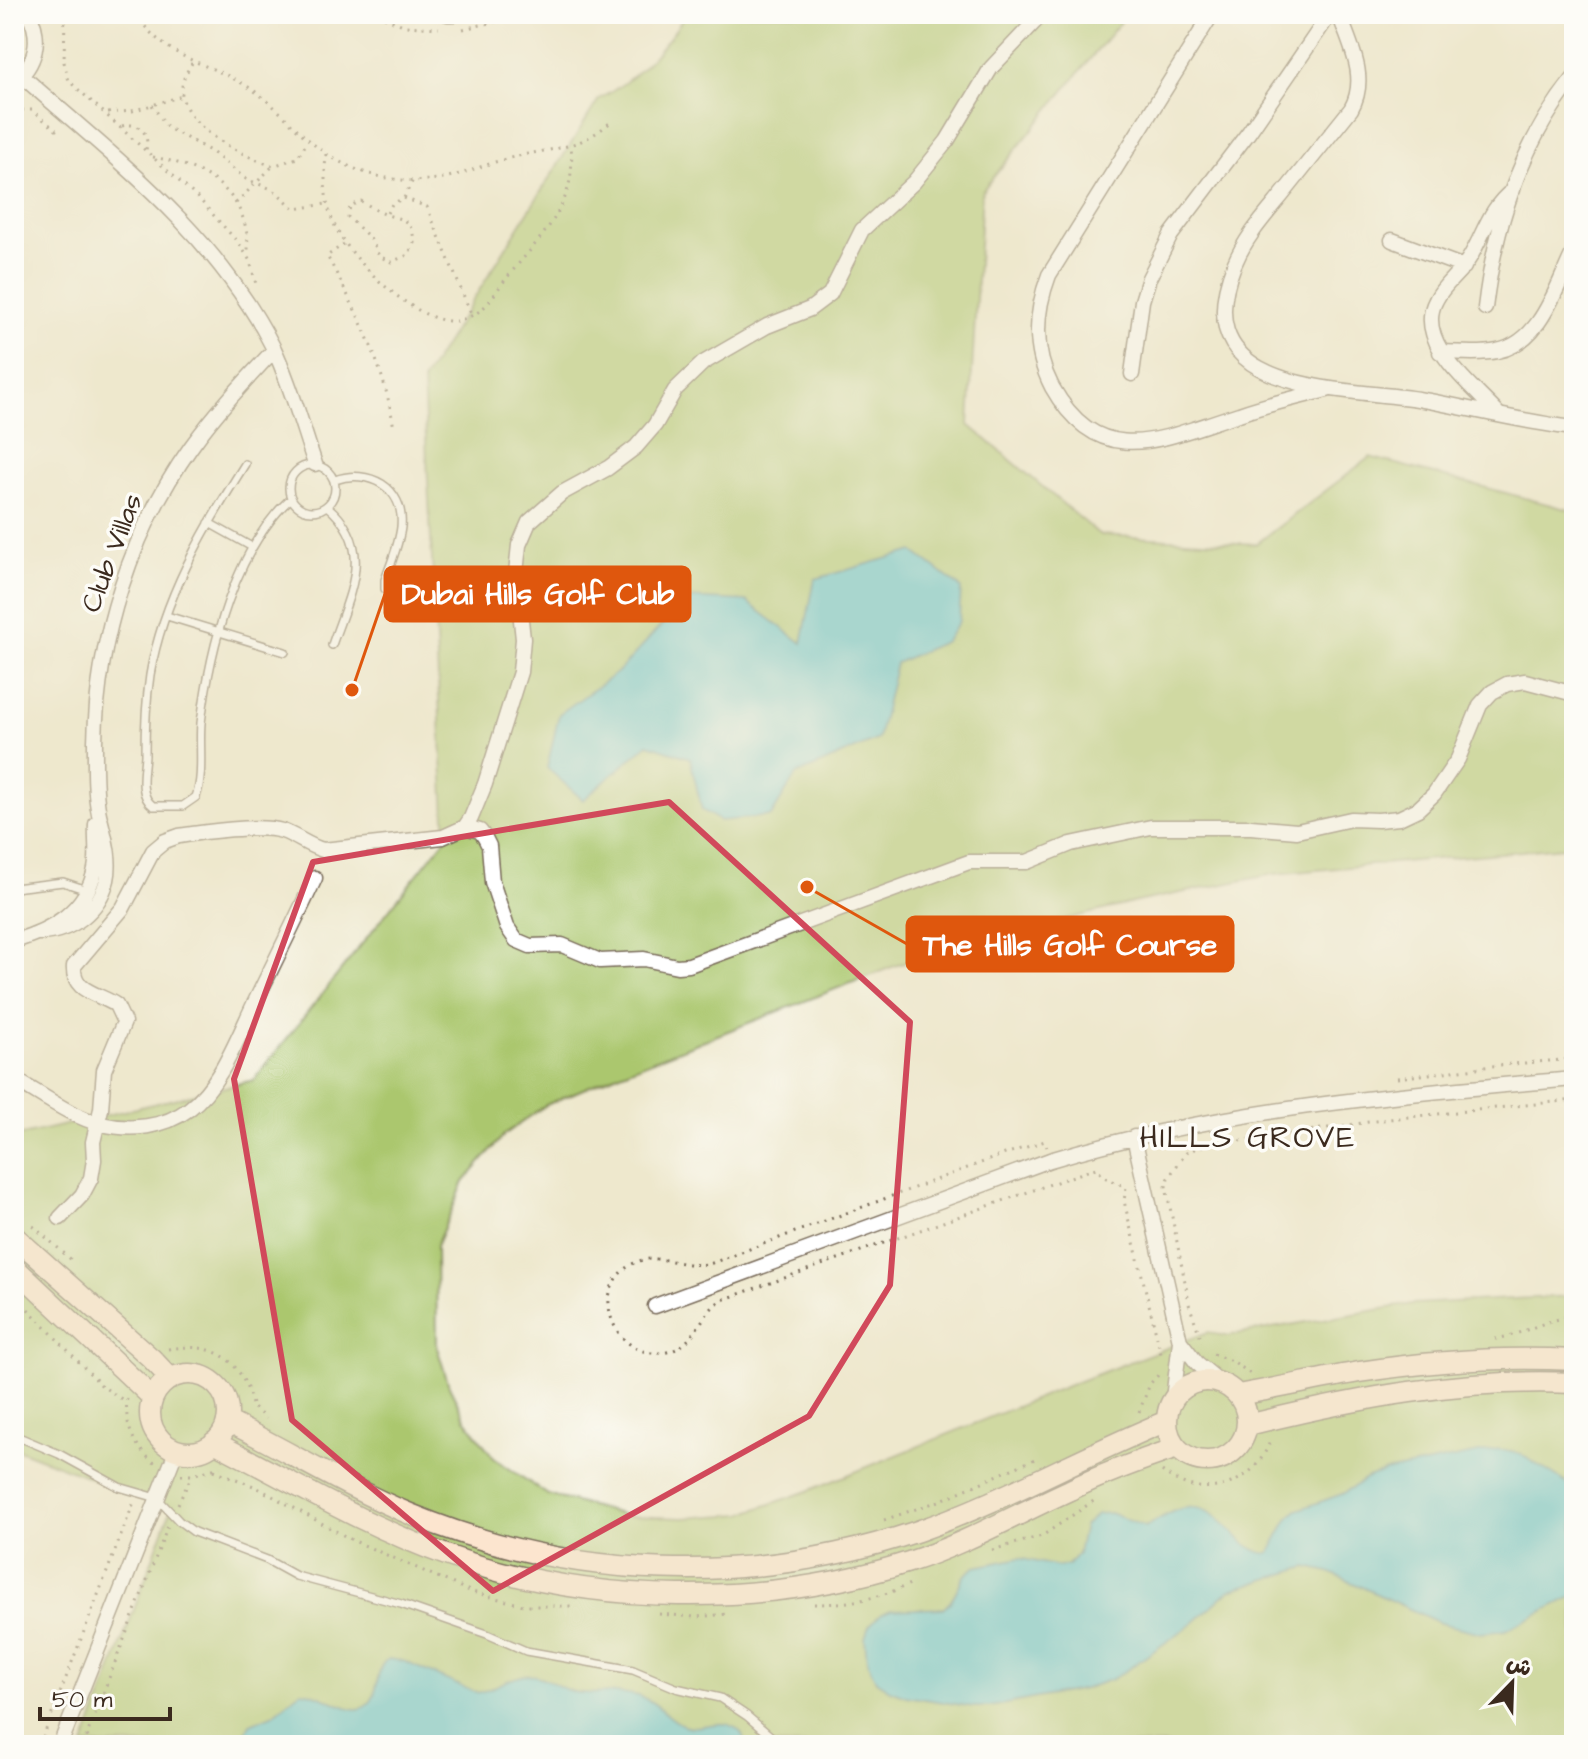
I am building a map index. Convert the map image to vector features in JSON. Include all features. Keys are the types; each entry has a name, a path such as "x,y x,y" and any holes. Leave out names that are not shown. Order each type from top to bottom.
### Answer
{"street":[{"path":"29,14 36,32"},
{"path":"41,14 32,60 18,79 157,195 221,265 274,350 315,464"},
{"path":"447,14 456,14"},
{"path":"60,1218 82,1195 91,1178 104,1070 122,1028 123,1016 111,1001 80,986 73,971 76,960 123,908 153,851 165,841 179,836 266,828 292,834 323,850 443,837 465,827 485,784 520,672 523,639 516,590 517,557 529,522 562,493 608,468 636,447 655,425 675,390 703,363 767,326 810,309 830,294 862,230 914,182 947,141 991,68 1042,14"},
{"path":"1212,14 1049,275 1039,310 1039,346 1043,363 1056,394 1073,418 1095,433 1121,442 1162,439 1257,408 1331,389"},
{"path":"1132,374 1142,301 1149,278 1171,235 1249,132 1330,14"},
{"path":"1339,14 1359,71 1360,90 1356,100 1246,241 1228,286 1226,320 1236,348 1256,367 1284,381 1425,401 1574,428"},
{"path":"1485,308 1494,252 1513,190 1539,129 1574,78"},
{"path":"1499,415 1440,352 1431,334 1431,313 1439,294 1464,267 1489,216 1513,190"},
{"path":"1392,240 1464,267"},
{"path":"1440,352 1501,351 1524,339 1540,318 1574,251"},
{"name":"Club Villas","path":"94,893 99,812 95,742 97,707 107,638 127,571 154,507 191,448 274,350"},
{"path":"465,827 480,831 485,838 495,891 507,927 516,940 530,946 562,945 600,961 644,959 677,966 689,965 969,862 1027,862 1071,844 1151,827 1251,827 1297,831 1351,819 1399,818 1418,809 1434,794 1458,759 1480,705 1492,692 1507,684 1525,681 1574,694"},
{"path":"14,1079 97,1123 130,1129 171,1120 189,1109 204,1095 230,1052 315,878"},
{"path":"14,941 74,924 92,909 94,893 123,908"},
{"path":"655,1306 1050,1160 1134,1137 1289,1110 1393,1096 1574,1079"},
{"path":"1134,1137 1180,1341 1168,1431 1177,1448 1192,1458 1201,1461 1220,1459 1236,1450 1246,1434 1246,1409 1238,1395 1197,1363 1180,1341"},
{"path":"14,1236 171,1379"},
{"path":"14,1267 153,1398"},
{"path":"1238,1395 1357,1372 1424,1364 1492,1359 1574,1360"},
{"path":"190,1374 208,1379 226,1401 227,1421 214,1442 197,1451 177,1449 162,1440 152,1425 153,1398 171,1379 190,1374"},
{"path":"1173,1399 1184,1388 1198,1382 1221,1383"},
{"path":"1248,1425 1360,1398 1433,1387 1507,1382 1574,1383"},
{"path":"227,1421 388,1504 470,1535 551,1556 602,1564 703,1570 804,1561 870,1546 921,1530 1167,1421"},
{"path":"214,1442 361,1519 448,1556 552,1582 679,1594 764,1592 793,1588 852,1577 910,1561 967,1539 1101,1475 1177,1448"},
{"path":"60,1745 177,1449"}],"lane":[{"path":"245,464 185,568 151,673 144,790 146,800 153,806 183,806 193,801 198,792 203,704 220,633 252,547 265,525 291,498"},
{"path":"315,464 335,480 336,489 327,506 307,511 291,498 289,484 295,471 308,465 315,464"},
{"path":"335,480 360,475 372,477 392,493 398,504 401,527 385,589 418,606"},
{"path":"327,506 344,523 356,556 354,579 332,645"},
{"path":"209,523 252,547"},
{"path":"167,616 285,652"},
{"path":"14,888 63,882 94,893"},
{"path":"14,1435 59,1454 104,1480 137,1494 157,1498 172,1515 202,1536 267,1560 308,1580 401,1604 526,1651 633,1670 666,1685 720,1698 781,1745"}],"path":[{"path":"65,14 64,62 69,81 201,201 248,254"},
{"path":"98,14 114,14"},
{"path":"135,14 156,39 192,63 229,76 256,92 326,154 368,173 413,180 455,176 519,155 571,146 612,121"},
{"path":"192,63 183,82 182,96 197,121 217,140 241,154 273,166"},
{"path":"106,114 132,111 182,96"},
{"path":"152,105 168,128 212,152 246,179 274,190 295,209 327,204"},
{"path":"120,127 129,124 138,126 148,141 146,150"},
{"path":"236,204 273,166 297,158 308,140"},
{"path":"326,154 324,179 327,204 344,244 373,274 421,313 446,321 472,316 483,309 554,219 568,191 571,146"},
{"path":"153,157 197,168 220,184 236,204 246,228 248,254 264,304 252,312"},
{"path":"386,214 392,204 404,198 413,180"},
{"path":"404,198 427,207 472,316"},
{"path":"361,201 386,214 404,220 414,236 408,255 397,261 384,260 379,256 370,238 352,222 347,211 355,202 361,201"},
{"path":"344,244 327,256 354,306 373,351 387,392 394,429"},
{"path":"1393,1096 1390,1079 1574,1059"},
{"path":"1202,1343 1189,1302 1166,1187 1168,1178 1186,1153 1199,1147 1284,1133 1574,1100"},
{"path":"1050,1160 1045,1141 700,1266 658,1258 644,1259 632,1265 613,1285 608,1298 611,1324 628,1344 640,1350 669,1352 690,1339 712,1306 722,1300 1096,1168 1104,1177 1126,1187 1124,1201 1161,1355"},
{"path":"19,1299 102,1386 126,1402"},
{"path":"151,1358 167,1349 197,1346 212,1350 237,1368 246,1382 254,1408 249,1432"},
{"path":"254,1408 270,1422"},
{"path":"1149,1457 1164,1473 1183,1484 1206,1488 1228,1485 1252,1470 1261,1460 1268,1448 1273,1419"},
{"path":"873,1524 939,1501 1043,1455"},
{"path":"83,1745 172,1515 192,1475"},
{"path":"40,1745 137,1494"},
{"path":"87,1735 100,1745"}],"highlighted area":[{"path":"669,802 910,1022 890,1285 809,1416 493,1591 292,1420 234,1079 313,862"}],"green space":[{"path":"686,14 1127,14 982,191 969,425 1100,535 1256,544 1370,457 1574,511 1574,846 1274,874 1141,901 1008,933 897,965 546,1105 504,1135 464,1182 436,1246 437,1347 449,1386 466,1420 494,1458 548,1495 628,1516 683,1518 742,1514 808,1491 1208,1332 1225,1336 1412,1304 1574,1296 1574,1745 84,1745 171,1509 14,1448 14,1137 254,1080 446,838 423,380 599,99 648,62"}],"water":[{"path":"913,551 961,588 959,621 946,641 896,663 878,739 796,775 771,816 720,821 702,810 690,758 648,744 583,800 547,768 559,714 618,672 687,598 746,601 802,643 815,579"},
{"path":"1498,1449 1520,1454 1574,1488 1574,1596 1505,1630 1481,1633 1440,1623 1329,1572 1307,1567 1230,1590 1193,1623 1131,1667 1112,1679 1084,1689 990,1707 974,1707 906,1696 890,1690 876,1681 867,1661 865,1638 869,1626 881,1614 891,1610 944,1608 964,1576 975,1567 1019,1558 1059,1567 1068,1565 1078,1553 1084,1526 1097,1514 1110,1513 1145,1527 1174,1511 1190,1508 1203,1510 1215,1516 1256,1551 1269,1554 1288,1519 1297,1510 1342,1494 1368,1478 1385,1472"},
{"path":"388,1659 403,1661 476,1693 528,1675 541,1677 574,1692 639,1696 683,1725 731,1725 741,1732 746,1745 247,1743 246,1732 250,1724 274,1714 301,1691 349,1708 362,1708 369,1704 380,1670"}],"place":[{"name":"Dubai Hills Golf Club","path":"352,690"},
{"name":"The Hills Golf Course","path":"807,887"}],"district":[{"name":"HILLS GROVE","path":"1248,1138"}]}
